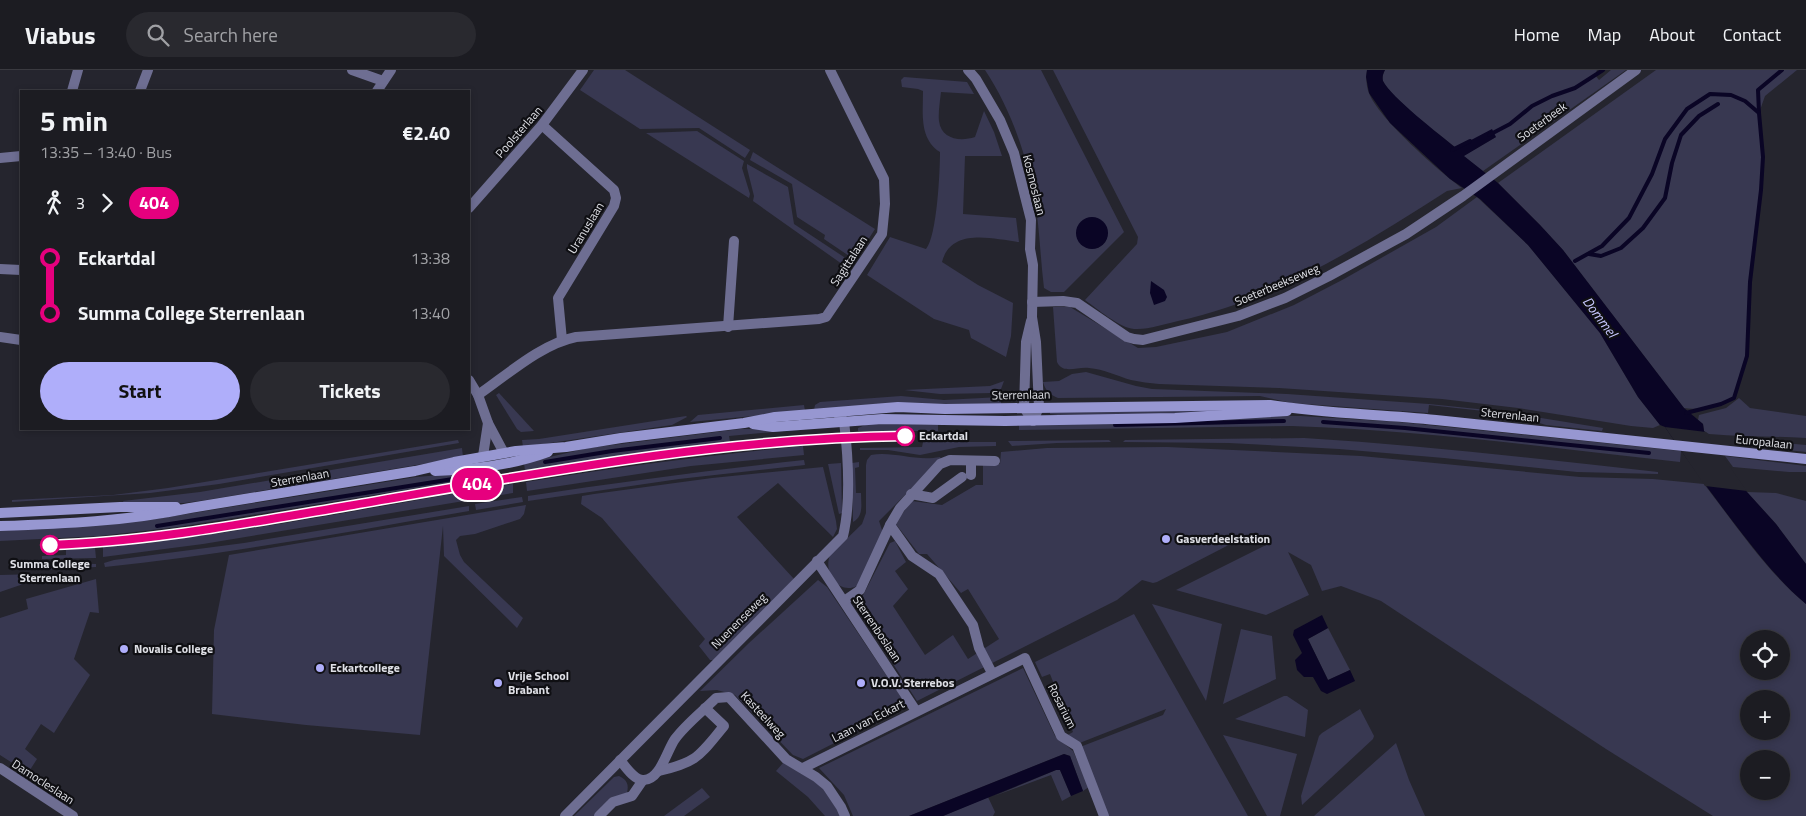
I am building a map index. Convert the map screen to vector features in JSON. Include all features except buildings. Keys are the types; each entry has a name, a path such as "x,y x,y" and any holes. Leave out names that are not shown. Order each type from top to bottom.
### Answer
{"main road":[{"name":"Sterrenlaan","path":"0,526 62,524 153,516 190,508 415,471 483,456 775,417 898,407 945,409 1270,405 1298,410 1426,419 1719,450"},
{"name":"Sterrenlaan","path":"744,422 774,427 844,421 902,419 1033,421 1175,418 1298,410"},
{"name":"Sterrenlaan","path":"415,471 456,470 499,465 517,462 566,446"},
{"name":"Europalaan","path":"1719,450 1806,459"},
{"name":"Sterrenlaan","path":"0,513 128,506 190,508"}],"street":[{"path":"72,90 78,70"},
{"path":"140,90 148,70"},
{"path":"352,70 383,81"},
{"path":"378,90 391,70"},
{"name":"Poolsterlaan","path":"470,207 542,125 583,70"},
{"name":"Sagittalaan","path":"478,395 562,340 576,337 819,320 826,317 882,234 885,204 884,179 830,70"},
{"name":"Kosmoslaan","path":"968,70 976,78 1000,120 1014,153 1031,220 1030,249 1033,265 1032,317 1036,342 1039,407 1033,421"},
{"name":"Soeterbeek","path":"1463,196 1636,70"},
{"name":"Uranuslaan","path":"542,125 614,190 616,198 614,206 558,298 562,340"},
{"path":"0,158 20,156"},
{"name":"Soeterbeekseweg","path":"1032,302 1063,301 1076,303 1127,337 1143,340 1238,316 1285,298 1406,234 1463,196"},
{"path":"728,327 734,241"},
{"path":"0,269 20,270"},
{"name":"Kosmoslaan","path":"1024,408 1026,342 1032,317"},
{"path":"0,337 20,340"},
{"path":"470,382 478,395 488,423 504,453"},
{"path":"1024,408 1033,421"},
{"path":"836,411 844,421"},
{"name":"Nuenenseweg","path":"565,816 843,536 847,519 844,421"},
{"path":"483,456 488,423"},
{"path":"844,601 860,590 890,525 900,508 940,464 950,460 995,461"},
{"path":"911,494 933,498 967,476 971,461"},
{"path":"890,525 912,556 939,574 973,625 979,648 992,673"},
{"name":"Sterrenboslaan","path":"817,561 916,711"},
{"name":"Laan van Eckart","path":"803,768 1025,658"},
{"name":"Rosarium","path":"1025,658 1061,736 1076,746 1104,816"},
{"name":"Kasteelweg","path":"659,770 675,739 716,698 729,697 786,758 827,786 842,807 845,816"},
{"path":"620,760 636,778 643,780 652,778 659,770 689,763 699,757 724,726 705,708"},
{"name":"Damocleslaan","path":"0,768 73,816"},
{"path":"599,816 613,802 632,796 643,780"}],"shaded area":[{"path":"594,70 625,70 750,150 745,158 699,128 640,129 580,90"},
{"path":"985,70 1041,70 1124,232 1064,292 1051,292 1044,288 1037,215 1030,177 1012,121","holes":["1089,218 1098,219 1105,242 1098,248 1089,248"]},
{"path":"1053,70 1367,70 1366,82 1369,93 1384,116 1425,158 1462,188 1447,191 1351,250 1318,268 1250,299 1215,311 1156,326 1139,329 1128,328 1108,317 1085,300 1137,244 1138,237"},
{"path":"1385,70 1597,70 1595,75 1599,80 1611,70 1626,70 1483,171 1463,156 1496,137 1456,148 1416,116 1387,88 1383,81"},
{"path":"1656,70 1797,70 1765,96 1759,113 1763,157 1750,282 1747,356 1734,398 1703,408 1684,408 1563,250 1498,183"},
{"path":"904,77 967,82 974,94 941,92 939,121 943,132 952,138 958,139 975,137 984,111 994,132 1002,156 965,156 963,214 1016,218 1019,242 986,238 963,240 954,244 947,251 942,262 978,285 1013,303 1011,336 1006,357 971,338 969,330 934,319 867,275 890,237 926,249 933,231 937,203 940,152 933,147 925,133 923,91 902,87 901,80"},
{"path":"697,131 744,161 742,168 750,194 749,198 646,133"},
{"path":"753,152 875,229 855,260 824,239 825,235 797,217 792,184 750,160"},
{"path":"747,164 788,187 794,224 853,263 849,269 753,201 754,196"},
{"path":"1477,197 1528,245 1600,333 1638,397 1660,425 1653,428 1631,426 1518,408 1442,399 1279,388 1159,384 1131,380 1095,369 1067,369 1060,366 1057,362 1053,307 1070,307 1138,348 1156,347 1227,332 1294,305 1344,279 1436,227"},
{"path":"1086,372 1152,389 1287,394 1429,404 1497,411 1603,428 1602,431 1546,425 1520,417 1520,415 1429,405 1428,413 1291,403 1260,396 1058,398 1048,392 1043,382 1059,381 1072,374"},
{"path":"1004,381 1001,389 993,393 940,394 904,390 990,386"},
{"path":"499,393 534,431 521,432 517,429 496,395"},
{"path":"901,396 944,400 1001,397 1001,404 814,410 815,405 820,402"},
{"path":"1739,398 1750,408 1806,416 1806,438 1721,435 1709,434 1704,431 1703,424 1698,420 1699,415 1726,408"},
{"path":"804,405 805,411 690,422 698,415"},
{"path":"1252,408 1200,414 1066,416 1050,414 1050,410"},
{"path":"686,416 672,425 523,447 522,440"},
{"path":"1301,416 1399,422 1681,451 1680,462 1486,440 1341,428 1292,426 1019,430 1019,424"},
{"path":"877,423 938,425 938,431 858,431 858,428 865,425"},
{"path":"740,429 806,429 729,436 730,442 676,448 525,471 524,463 588,448"},
{"path":"1304,438 1481,453 1658,472 1658,474 1577,472 1339,449 1229,443 1123,442 1125,440"},
{"path":"458,440 459,443 219,484 150,493 12,502 12,500 113,495 168,488"},
{"path":"1109,440 1111,442 1012,446 1008,441"},
{"path":"923,442 996,442 996,446 959,447 920,455 888,450 860,450 860,448 922,447"},
{"path":"1761,443 1806,445 1806,452 1760,447"},
{"path":"803,446 804,455 691,466 527,491 526,482 733,453"},
{"path":"1167,447 1361,456 1580,477 1653,479 1704,484 1765,562 1791,591 1806,604 1806,816 1713,816 1606,749 1381,601 1341,586 1322,591 1311,565 1288,552 1309,595 1266,615 1176,590 1270,543 1252,533 1157,582 1153,583 1142,580 1117,600 917,701 859,611 858,605 890,543 895,541 906,562 895,571 908,589 893,606 925,655 953,635 968,659 999,639 968,589 961,593 927,554 919,554 895,523 912,501 942,505 976,485 983,485 983,464 1000,464 1001,452 1047,448"},
{"path":"462,448 463,457 206,500 184,503 124,503 123,501 200,492"},
{"path":"888,454 922,458 940,457 941,459 879,521 884,536 857,586 844,587 838,585 830,575 828,562 830,555 862,524 866,513 866,465 871,455"},
{"path":"1725,456 1806,466 1806,472 1733,467"},
{"path":"804,460 805,465 679,479 528,501 528,496 700,472"},
{"path":"859,462 859,467 855,468 856,493 861,493 861,509 859,516 853,522 852,463"},
{"path":"841,463 842,513 839,514 828,464"},
{"path":"823,467 836,521 837,529 833,537 778,483 737,517 794,579 714,660 710,660 699,646 705,639 602,518 581,504 582,496 594,494 712,478"},
{"path":"466,473 467,480 178,527 99,536 0,541 0,531 156,519 416,477"},
{"path":"513,484 513,493 484,498 479,495 478,490"},
{"path":"469,491 470,500 203,544 103,557 103,547 241,530"},
{"path":"1747,492 1776,493 1806,501 1806,564 1776,524"},
{"path":"522,497 523,502 476,510 475,504"},
{"path":"526,505 524,514 520,519 475,534 460,536 456,540 464,562 523,618 517,628 444,556 443,526 420,735 306,725 212,714 214,630 229,555"},
{"path":"469,506 469,511 333,535 151,562 105,567 104,563 114,560 244,543"},
{"path":"95,548 96,558 42,559 42,556 66,555 66,550"},
{"path":"42,564 96,564 96,567 42,570"},
{"path":"38,574 38,579 0,592 0,575"},
{"path":"96,579 99,613 90,612 74,659 90,675 54,733 41,724 25,749 37,759 28,773 0,755 0,618 28,609 26,599"},
{"path":"818,580 827,587 907,706 803,759 793,755 735,695 717,690 700,691"},
{"path":"1152,604 1222,624 1206,701"},
{"path":"1134,614 1248,816 1108,816 1080,747 1163,715 1166,709 1077,744 1066,736 1073,732 1050,674 1042,677 1035,662"},
{"path":"1328,628 1350,670 1328,680 1308,639"},
{"path":"1241,629 1272,636 1276,679 1223,704"},
{"path":"1023,668 1055,736 1073,751 1089,787 1083,791 1070,756 1064,754 909,816 853,816 844,795 819,768"},
{"path":"1287,696 1308,710 1305,737 1235,719"},
{"path":"1360,709 1374,736 1373,739 1302,805 1301,796 1319,736"},
{"path":"1223,735 1297,754 1280,816 1267,816"},
{"path":"1396,743 1409,780 1425,816 1314,816"},
{"path":"783,763 786,763 824,788 841,816 825,816 808,797 776,771"},
{"path":"1060,770 1071,796 1062,801 1051,775 994,796"},
{"path":"619,776 627,783 627,793 594,816 574,816 614,777"},
{"path":"702,788 710,797 684,816 664,816"},
{"path":"988,797 995,812 993,816 943,816"}],"water":[{"name":"Dommel","path":"1367,70 1385,70 1383,81 1388,88 1416,116 1456,148 1492,129 1496,137 1464,156 1498,183 1563,250 1684,408 1703,424 1704,431 1747,492 1776,524 1806,564 1806,604 1781,580 1744,536 1703,482 1665,427 1660,425 1638,397 1600,333 1528,245 1480,199 1450,179 1390,123 1369,93 1366,77"},
{"path":"1092,217 1103,222 1108,233 1103,244 1092,249 1081,244 1076,233 1081,222"},
{"path":"1151,281 1164,290 1167,297 1165,301 1154,305 1150,293"},
{"path":"1322,615 1328,628 1308,639 1328,680 1350,670 1355,681 1327,694 1321,691 1313,677 1304,677 1297,670 1295,660 1302,653 1293,635 1294,630"},
{"path":"1064,754 1070,756 1083,791 1071,796 1060,770 1056,770 943,816 909,816"}],"pier":[{"path":"1665,427 1706,432 1747,491 1705,486"}],"waterway":[{"path":"1489,135 1510,124 1532,106 1552,96 1575,88 1603,70"},
{"path":"1759,113 1758,90 1782,70"},
{"path":"1575,261 1602,246 1629,218 1652,174 1665,139 1687,109 1710,94 1731,95 1745,101 1759,113 1763,157 1750,282 1747,356 1734,398 1721,404 1686,413"},
{"path":"1589,254 1601,256 1621,248 1643,228 1665,198 1672,163 1681,135 1699,116 1718,104"},
{"path":"1452,150 1470,141"},
{"path":"1115,425 1284,421"},
{"path":"1323,422 1405,428 1649,453"},
{"path":"545,462 612,451 720,438"},
{"path":"157,526 453,479"}],"bus line":[{"name":"404","path":"50,545 149,537 225,526 600,464 677,454 814,439 905,436"}],"place":[{"name":"Eckartdal","path":"905,436"},
{"name":"Gasverdeelstation","path":"1166,539"},
{"name":"Summa College Sterrenlaan","path":"50,545"},
{"name":"Novalis College","path":"124,649"},
{"name":"Eckartcollege","path":"320,668"},
{"name":"Vrije School Brabant","path":"498,683"},
{"name":"V.O.V. Sterrebos","path":"861,683"}]}
